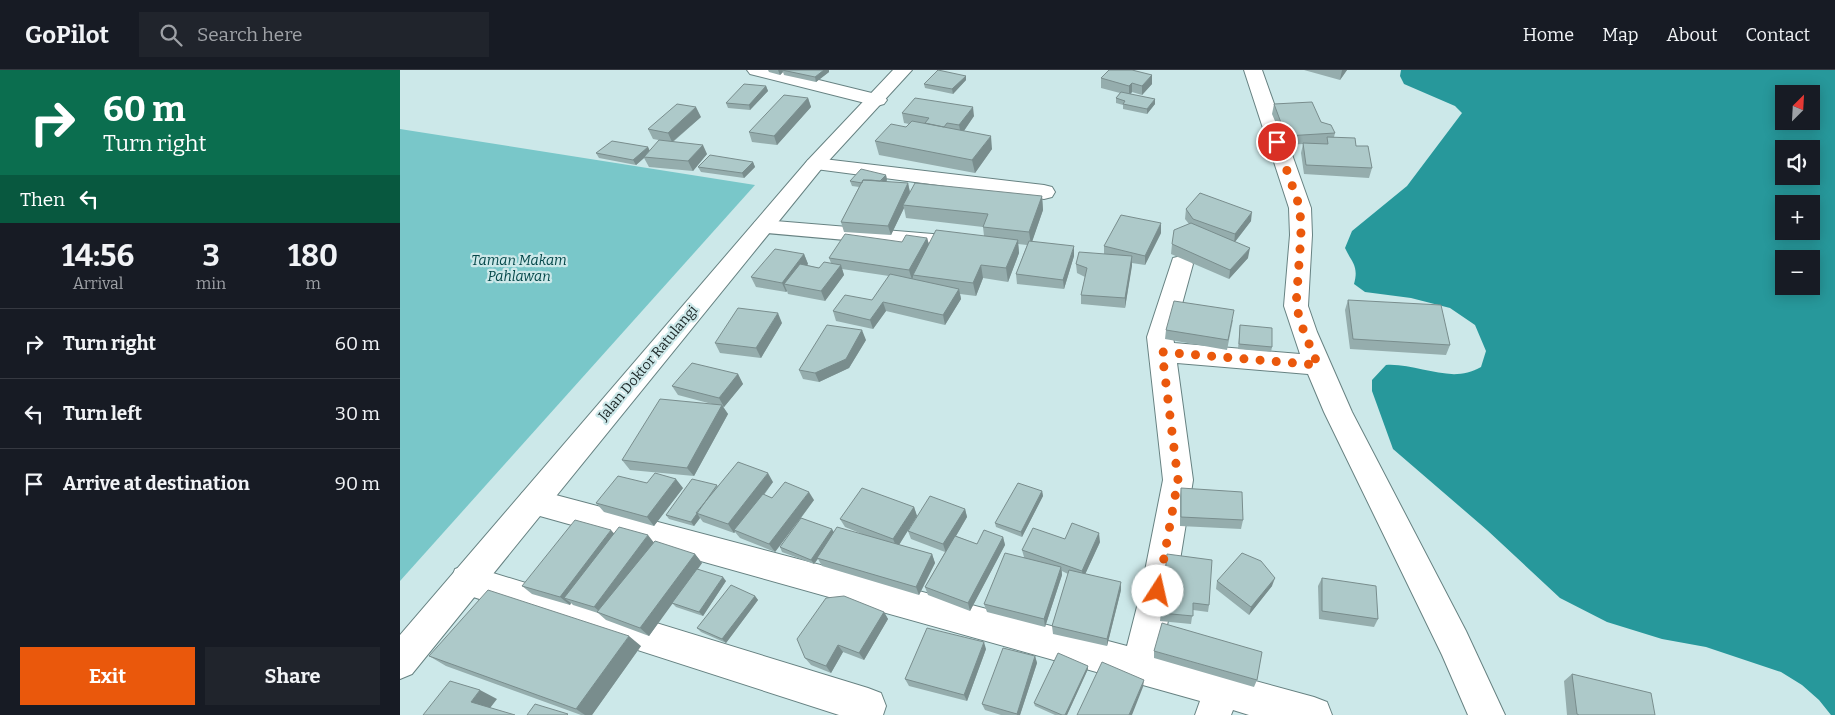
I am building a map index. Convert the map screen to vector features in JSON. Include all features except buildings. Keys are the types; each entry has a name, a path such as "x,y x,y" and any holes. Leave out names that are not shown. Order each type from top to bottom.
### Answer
{"main road":[{"path":"756,70 877,100"},
{"name":"Jalan Doktor Ratulangi","path":"405,649 533,502 815,164 877,100 903,70"},
{"path":"1252,70 1300,208 1301,235 1296,306 1304,332 1338,412 1454,643 1487,715"},
{"path":"815,164 1044,192"},
{"path":"764,227 986,246"},
{"path":"1139,667 1158,591 1178,480 1160,337 1181,264"},
{"path":"1162,352 1318,365"},
{"path":"533,502 896,599 1139,667 1217,703 1314,715"},
{"path":"467,580 868,706 864,715"}],"green space":[{"name":"Taman Makam Pahlawan","path":"400,129 755,185 400,581"}],"shaded area":[{"path":"1401,70 1835,70 1835,715 1831,715 1819,700 1802,685 1781,672 1706,647 1662,639 1607,622 1560,598 1487,530 1393,449 1372,391 1372,380 1386,365 1458,374 1470,372 1481,367 1486,351 1475,325 1450,308 1411,298 1365,292 1354,284 1355,269 1345,248 1352,231 1407,186 1462,113 1455,106 1404,84 1400,76"}],"route":[{"path":"1158,591 1178,480 1162,352 1318,365 1304,332 1296,306 1296,278 1301,235 1300,208 1277,142"}]}
